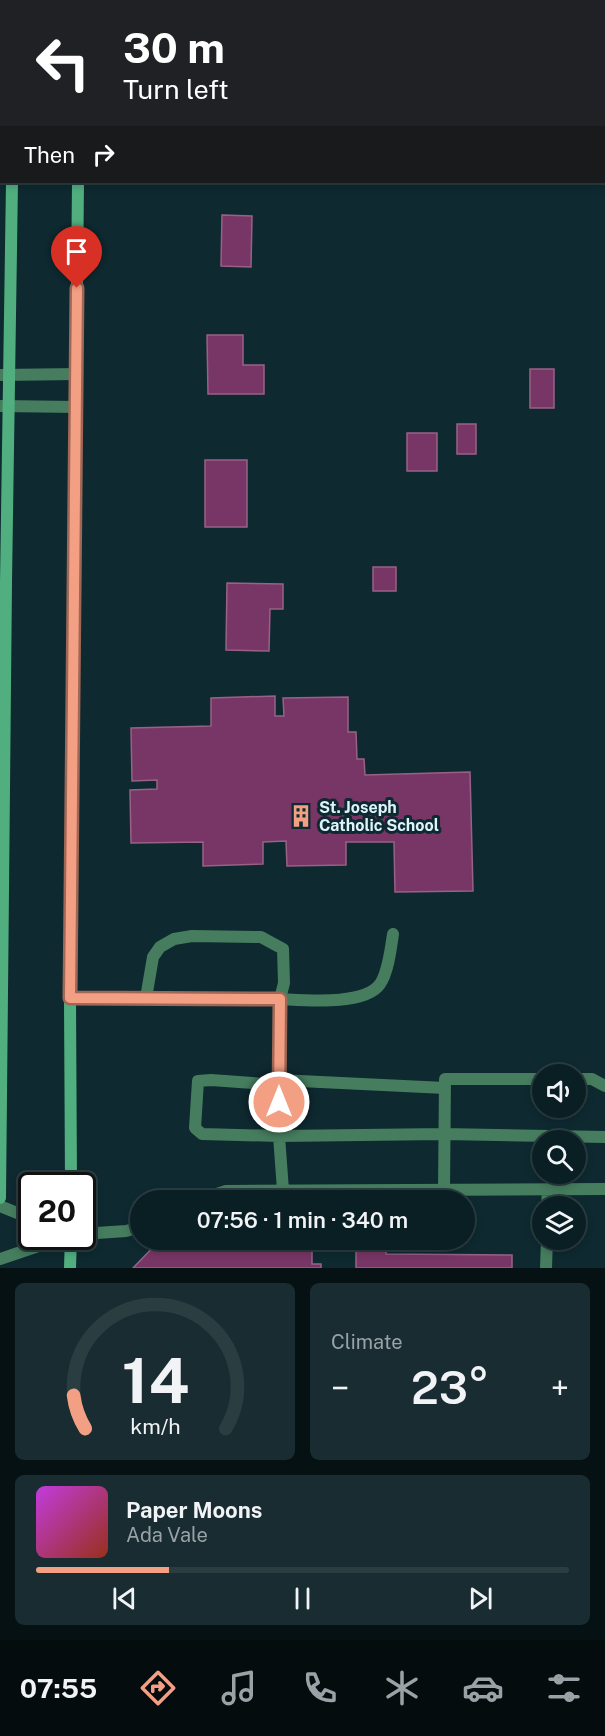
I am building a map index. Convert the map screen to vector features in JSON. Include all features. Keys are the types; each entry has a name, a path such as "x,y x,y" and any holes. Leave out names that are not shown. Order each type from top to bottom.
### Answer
{"main road":[{"path":"0,1198 6,582 5,374 12,183"},
{"path":"70,1172 78,183"},
{"path":"70,1250 70,1268"}],"street":[{"path":"5,374 77,374"},
{"path":"5,406 77,407"},
{"path":"70,998 314,1000 355,998 371,992 380,985 388,962 393,934"},
{"path":"146,998 153,957 160,948 174,939 192,936 261,937 283,950 284,983 280,999 279,1083 279,1136 283,1190"},
{"path":"532,1079 445,1079 444,1190 605,1189"},
{"path":"586,1079 592,1079 605,1086"},
{"path":"445,1088 198,1081 195,1128 202,1134 279,1136 444,1134 605,1137"},
{"path":"548,1189 548,1196"},
{"path":"0,1206 18,1213"},
{"path":"96,1233 130,1230"},
{"path":"0,1259 27,1250"},
{"path":"546,1268 547,1250"}],"building":[{"path":"222,215 252,216 251,267 221,266"},
{"path":"207,335 243,335 243,365 264,365 264,394 208,394"},
{"path":"530,369 554,369 554,408 530,408"},
{"path":"457,424 476,424 476,454 457,454"},
{"path":"407,433 437,433 437,471 407,471"},
{"path":"205,460 247,460 247,527 205,527"},
{"path":"373,567 396,567 396,591 373,591"},
{"path":"227,583 283,584 283,609 270,609 269,651 226,650"},
{"name":"St. Joseph Catholic School","path":"275,696 275,716 284,716 283,698 348,697 348,732 356,732 357,759 364,759 365,775 470,772 473,891 395,892 394,842 346,842 346,865 287,866 286,841 263,842 263,864 203,866 203,842 131,843 130,790 157,789 157,780 132,781 131,728 211,726 211,698"},
{"path":"150,1250 312,1250 312,1264 321,1264 321,1268 133,1268"},
{"path":"356,1250 386,1250 386,1254 512,1255 512,1268 356,1268"}],"place":[{"name":"St. Joseph Catholic School","path":"301,816"}],"route":[{"path":"77,288 70,998 280,999 279,1102"}]}
